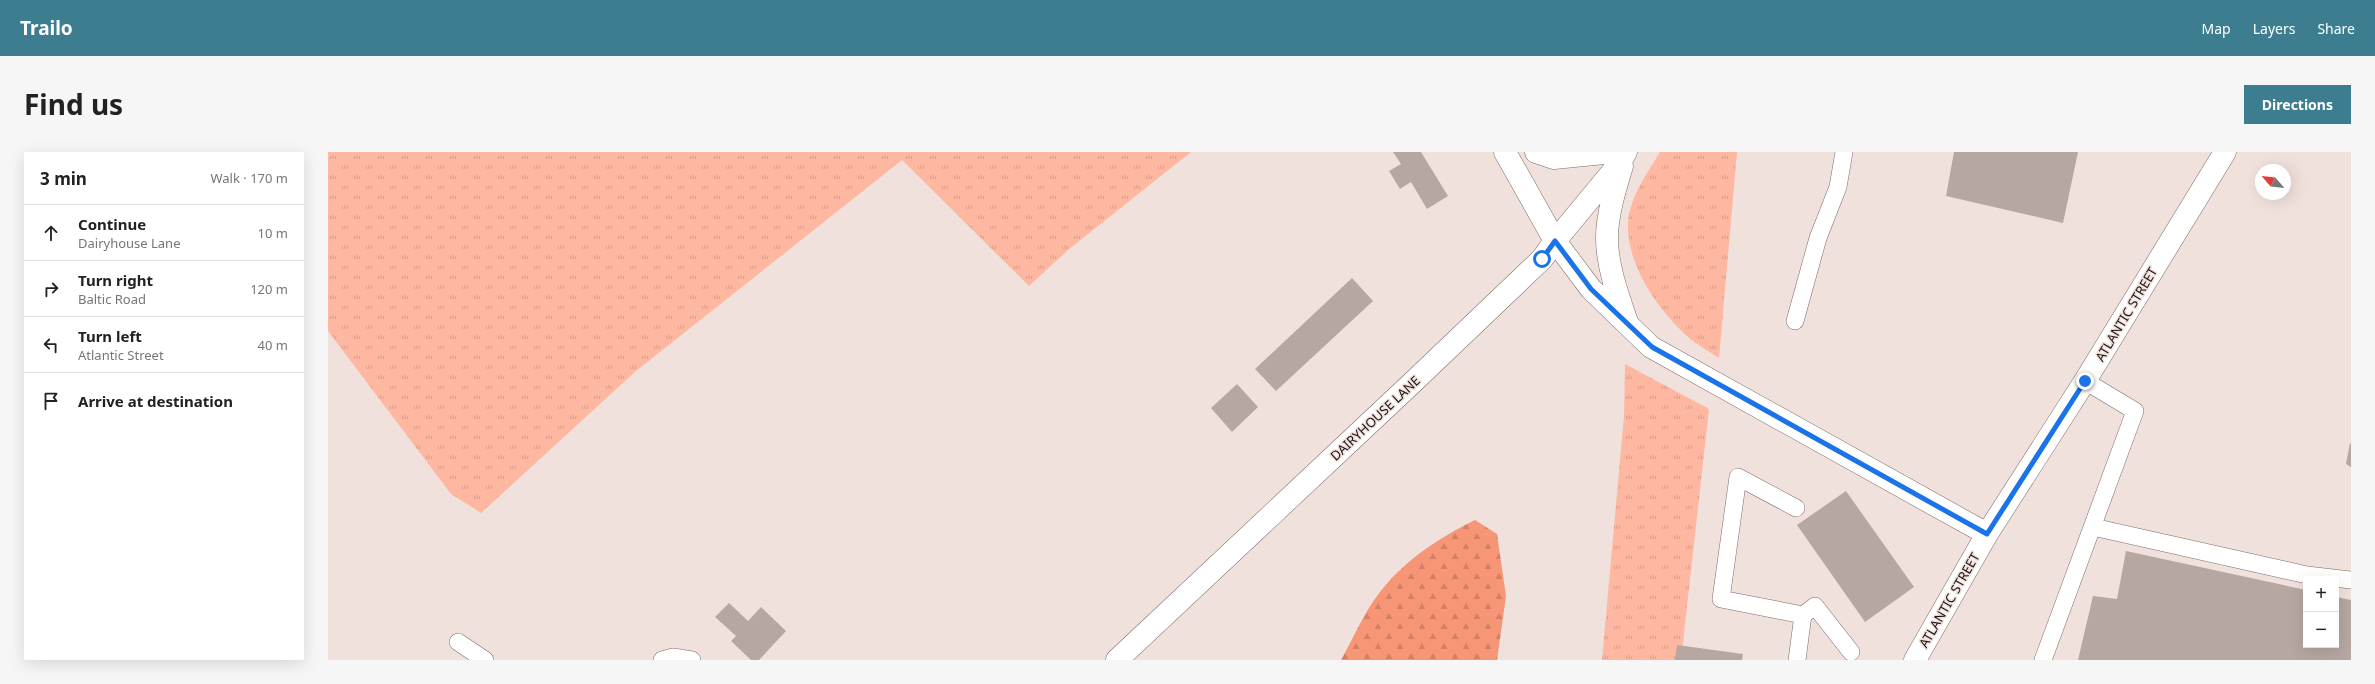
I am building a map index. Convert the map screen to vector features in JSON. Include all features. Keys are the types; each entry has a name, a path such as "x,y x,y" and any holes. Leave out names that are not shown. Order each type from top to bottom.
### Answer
{"street":[{"path":"1505,152 1555,241 1591,289 1652,347 1987,534"},
{"path":"1536,152 1554,158 1614,152"},
{"path":"1627,152 1614,192 1607,238 1616,288 1628,324"},
{"name":"DAIRYHOUSE LANE","path":"1116,660 1542,259 1627,152"},
{"name":"ATLANTIC STREET","path":"1915,660 1987,534 2085,381 2225,152"}],"lane":[{"path":"1795,321 1818,238 1838,187 1844,152"},
{"path":"2043,660 2135,411 2085,381"},
{"path":"1796,508 1738,477 1721,599 1803,615"},
{"path":"2093,527 2307,575 2351,580"},
{"path":"1797,660 1803,615 1815,606 1851,652"},
{"path":"458,642 484,660"},
{"path":"662,660 673,657 692,660"}],"green space":[{"path":"328,152 1191,152 1068,250 1029,286 902,160 636,371 481,513 451,494 328,331"},
{"path":"1660,152 1737,152 1719,358 1692,340 1666,314 1646,286 1633,256 1629,240 1629,214 1635,196 1644,178"},
{"path":"1625,364 1709,409 1681,660 1602,660 1624,416"},
{"path":"1475,520 1497,534 1506,596 1497,660 1341,660 1372,603 1387,583 1409,562 1434,543"}],"building":[{"path":"1393,152 1421,152 1448,196 1427,209 1411,182 1400,189 1389,171 1401,164"},
{"path":"1954,152 2078,152 2063,223 1946,196"},
{"path":"1352,278 1373,301 1276,391 1255,369"},
{"path":"1237,384 1258,407 1232,432 1211,408"},
{"path":"2350,443 2351,444 2351,467 2346,464"},
{"path":"1846,491 1914,587 1865,622 1797,525"},
{"path":"2126,551 2303,589 2303,648 2339,648 2339,598 2351,600 2351,660 2078,660 2093,596 2117,599"},
{"path":"729,603 748,621 761,607 786,631 759,660 751,660 731,641 736,636 715,617"},
{"path":"1677,645 1743,654 1742,660 1675,660"}],"route":[{"path":"1542,259 1555,241 1591,289 1652,347 1987,534 2085,381"}]}
